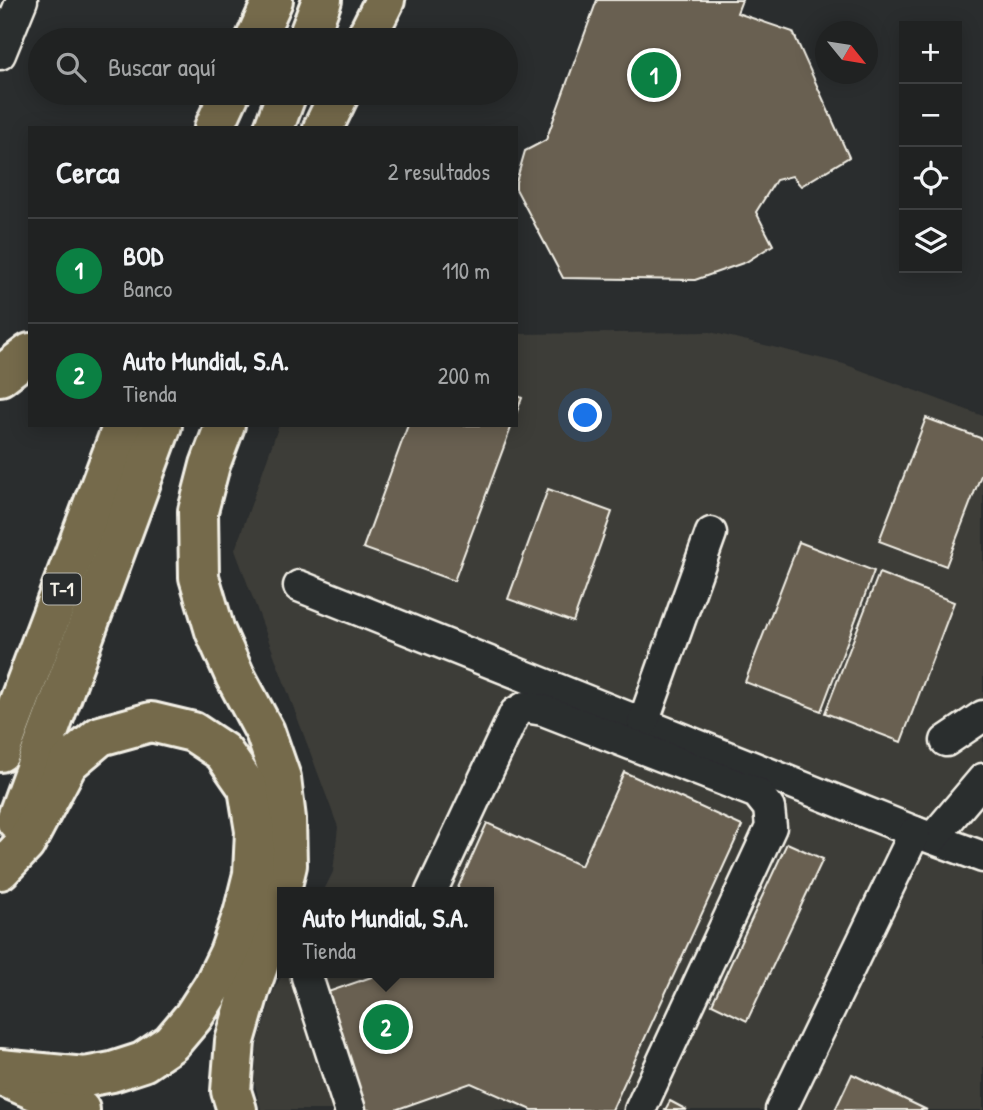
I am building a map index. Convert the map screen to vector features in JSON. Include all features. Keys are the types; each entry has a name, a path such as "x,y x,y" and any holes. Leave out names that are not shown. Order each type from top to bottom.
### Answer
{"main road":[{"path":"261,28 274,0"},
{"path":"274,28 284,0"},
{"path":"312,28 322,0"},
{"path":"371,28 385,0"},
{"path":"383,28 394,0"},
{"path":"215,126 225,105"},
{"path":"237,126 245,105"},
{"path":"275,126 283,105"},
{"path":"324,126 334,105"},
{"path":"343,126 351,105"},
{"path":"0,376 28,355"},
{"name":"T-1","path":"0,752 122,427"},
{"name":"T-1","path":"0,864 161,427"},
{"path":"106,573 177,427"},
{"path":"224,427 210,465 198,512 199,577 215,631 265,733 281,778 286,819 287,865 282,887"},
{"path":"0,870 25,844 68,764 100,736 151,722 193,732 223,752 248,788 255,831 253,874 243,914 213,986 193,1017 171,1043 143,1062 85,1077 0,1069"},
{"path":"237,1110 231,1091 235,1041 277,906"},
{"path":"0,1075 66,1107"}],"street":[{"path":"0,54 22,0"},
{"path":"642,723 711,533"},
{"path":"299,586 983,857"},
{"path":"434,887 515,713 525,707 543,710 757,793 769,808 771,827 640,1110"},
{"path":"946,741 983,716"},
{"path":"781,1110 924,835 983,779"},
{"path":"307,978 350,1110"}],"shaded area":[{"path":"710,332 844,364 983,416 983,1110 261,1110 254,1081 258,1042 280,978 494,978 494,887 326,887 333,872 338,827 235,550 278,427 518,427 518,334"}],"building":[{"path":"597,0 742,0 737,13 793,32 849,157 801,186 792,176 776,180 756,212 773,245 746,262 695,280 563,278 518,193 518,175 525,151 546,140"},
{"path":"926,418 983,439 983,470 946,566 879,541"},
{"path":"407,427 511,427 454,581 363,548"},
{"path":"548,489 612,512 573,622 508,599"},
{"path":"799,542 874,571 821,711 745,682"},
{"path":"879,573 954,602 901,742 825,713"},
{"path":"624,772 742,826 612,1110 532,1110 471,1083 395,1110 363,1110 322,994 368,978 494,978 494,887 458,887 487,823 581,866"},
{"path":"787,843 823,859 747,1021 712,1004"},
{"path":"852,1074 927,1110 835,1110"},
{"path":"670,1101 687,1110 665,1110"}],"place":[{"name":"BOD","path":"654,75"},
{"name":"Auto Mundial, S.A.","path":"386,1027"}]}
